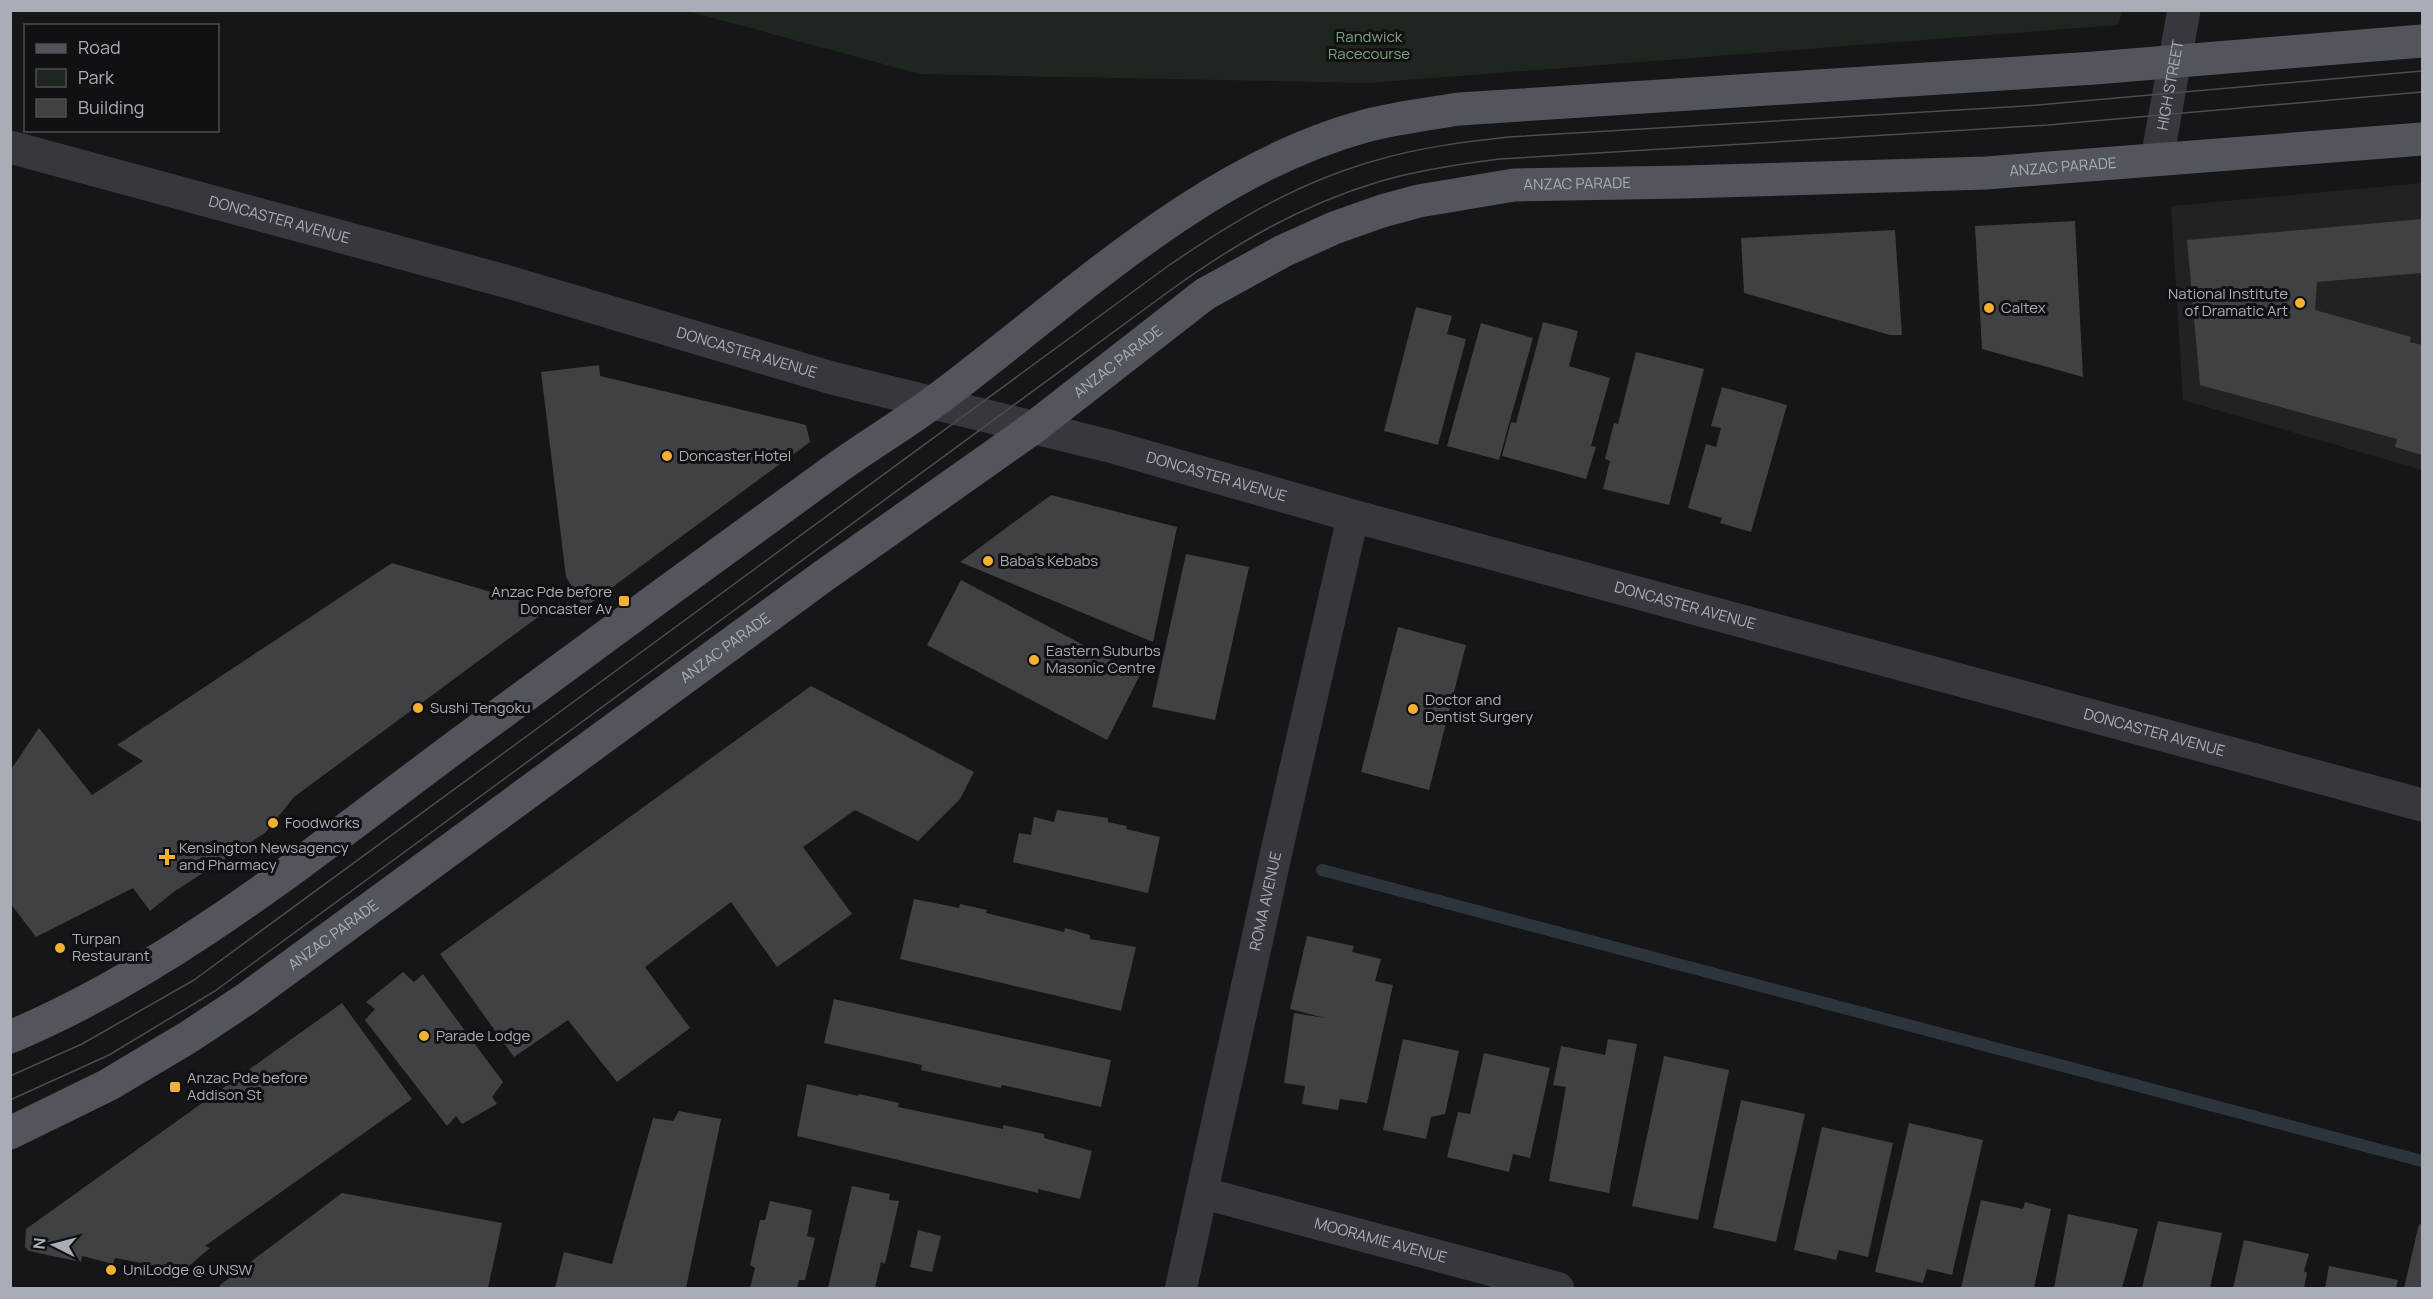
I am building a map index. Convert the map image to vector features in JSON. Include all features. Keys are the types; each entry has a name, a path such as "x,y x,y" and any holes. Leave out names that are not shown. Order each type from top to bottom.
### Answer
{"main road":[{"path":"10,1037 54,1019 224,917 779,510 933,402 1052,308 1194,206 1239,178 1278,159 1363,127 1459,109 2175,61 2422,41"},
{"name":"ANZAC PARADE","path":"10,1133 108,1085 187,1038 246,999 822,577 1033,428 1205,294 1274,256 1334,228 1419,201 1514,185 1986,173 2422,139"}],"street":[{"name":"HIGH STREET","path":"2157,159 2184,10"},
{"name":"DONCASTER AVENUE","path":"10,147 505,281 832,378 1109,446 1353,516 2422,805"},
{"name":"ROMA AVENUE","path":"1181,1288 1276,849 1353,516"},
{"name":"MOORAMIE AVENUE","path":"1203,1193 1558,1288"}],"shaded area":[{"name":"National Institute of Dramatic Art","path":"2422,183 2422,470 2183,400 2171,206"}],"green space":[{"name":"Randwick Racecourse","path":"687,11 2122,11 2118,25 1368,83 920,74"}],"building":[{"name":"National Institute of Dramatic Art","path":"2422,219 2422,273 2317,282 2315,310 2411,337 2410,342 2422,345 2422,455 2395,447 2397,439 2200,385 2187,240"},
{"path":"2075,221 2083,377 1982,349 1975,226"},
{"path":"1895,230 1902,335 1890,335 1744,293 1741,238"},
{"path":"1416,307 1452,316 1447,334 1466,339 1438,445 1384,431"},
{"path":"1543,322 1578,331 1569,366 1610,378 1591,446 1596,447 1586,479 1502,456 1511,422 1516,423"},
{"path":"1481,323 1533,338 1499,460 1447,446"},
{"path":"1636,352 1704,369 1669,505 1603,489 1610,461 1605,459 1614,423 1618,424"},
{"path":"599,365 600,376 806,425 810,442 584,608 566,577 541,372"},
{"path":"1722,387 1787,405 1751,532 1720,523 1722,518 1688,508 1706,444 1716,447 1721,428 1711,426"},
{"path":"1051,495 1177,527 1153,642 960,562"},
{"path":"1186,554 1249,567 1215,720 1152,707"},
{"path":"392,563 549,609 294,797 265,833 175,891 150,911 133,888 36,937 10,903 10,771 39,728 92,795 143,761 117,745"},
{"name":"Eastern Suburbs Masonic Centre","path":"961,580 1140,675 1107,740 927,645"},
{"name":"Doctor and Dentist Surgery","path":"1398,627 1466,645 1429,790 1361,772"},
{"path":"811,686 974,772 960,799 918,841 855,810 803,847 852,914 777,967 731,902 645,967 690,1028 617,1082 568,1020 514,1057 440,954"},
{"path":"1057,810 1108,818 1108,822 1127,826 1126,829 1160,837 1148,893 1013,862 1019,833 1031,835 1034,817 1054,822"},
{"path":"914,899 959,908 960,904 987,910 986,913 1064,932 1065,928 1090,935 1090,939 1136,947 1121,1011 900,959"},
{"path":"1307,936 1354,946 1352,952 1381,959 1375,981 1393,985 1367,1103 1340,1099 1338,1110 1302,1104 1305,1086 1284,1083 1294,1013 1325,1018 1290,1009"},
{"name":"Parade Lodge","path":"403,972 414,982 423,974 503,1082 492,1097 497,1104 462,1124 456,1116 447,1126 365,1020 375,1009 366,1002"},
{"path":"834,999 1111,1060 1101,1107 921,1070 922,1065 824,1043"},
{"name":"UniLodge @ UNSW","path":"342,1003 412,1099 205,1246 210,1248 183,1271 115,1258 113,1264 82,1256 81,1262 29,1251 25,1247 26,1229"},
{"path":"1403,1039 1459,1051 1445,1114 1431,1117 1426,1139 1383,1130"},
{"path":"1608,1039 1637,1044 1609,1193 1549,1181 1566,1087 1553,1085 1561,1046 1605,1055"},
{"path":"1484,1053 1550,1068 1530,1158 1513,1154 1509,1172 1447,1157 1458,1112 1470,1114"},
{"path":"1664,1056 1729,1070 1698,1220 1632,1206"},
{"path":"807,1084 899,1103 898,1107 1003,1129 1003,1125 1044,1134 1044,1138 1092,1151 1080,1199 1038,1189 1038,1193 797,1136"},
{"path":"1741,1100 1805,1114 1776,1242 1713,1228"},
{"path":"679,1111 721,1119 686,1288 555,1288 564,1252 612,1264 653,1118 673,1121"},
{"path":"1909,1123 1983,1140 1952,1275 1927,1269 1923,1283 1875,1272"},
{"path":"1822,1127 1893,1143 1868,1257 1839,1250 1836,1260 1794,1250"},
{"path":"852,1186 890,1194 889,1200 899,1201 885,1264 881,1262 875,1288 828,1288"},
{"path":"342,1193 502,1223 488,1288 220,1288 220,1285"},
{"path":"1981,1200 2023,1209 2025,1202 2051,1209 2034,1288 1961,1288"},
{"path":"770,1201 812,1210 807,1236 815,1238 805,1280 799,1280 797,1288 750,1288 755,1268 750,1265 760,1220 765,1220"},
{"path":"2068,1214 2138,1229 2122,1288 2054,1288"},
{"path":"2158,1221 2222,1233 2210,1288 2142,1288"},
{"path":"2419,1224 2422,1225 2422,1288 2404,1288"},
{"path":"918,1230 941,1236 932,1272 910,1267"},
{"path":"2244,1240 2309,1254 2304,1271 2307,1273 2304,1288 2233,1288"},
{"path":"2329,1266 2398,1280 2396,1288 2325,1288"}],"waterway":[{"path":"1322,870 2422,1161"}],"tram line":[{"path":"10,1076 82,1044 194,980 1168,266 1244,217 1324,178 1412,151 1508,137 2025,106 2422,71"},
{"path":"10,1100 109,1055 215,991 1168,292 1217,258 1268,228 1322,202 1408,174 1500,159 2048,125 2422,92"}],"place":[{"name":"National Institute of Dramatic Art","path":"2300,303"},
{"name":"Caltex","path":"1989,308"},
{"name":"Doncaster Hotel","path":"667,456"},
{"name":"Baba's Kebabs","path":"988,561"},
{"name":"Anzac Pde before Doncaster Av","path":"624,601"},
{"name":"Eastern Suburbs Masonic Centre","path":"1034,660"},
{"name":"Sushi Tengoku","path":"418,708"},
{"name":"Doctor and Dentist Surgery","path":"1413,709"},
{"name":"Foodworks","path":"273,823"},
{"name":"Kensington Newsagency and Pharmacy","path":"167,857"},
{"name":"Turpan Restaurant","path":"60,948"},
{"name":"Parade Lodge","path":"424,1036"},
{"name":"Anzac Pde before Addison St","path":"175,1087"},
{"name":"UniLodge @ UNSW","path":"111,1270"}]}
